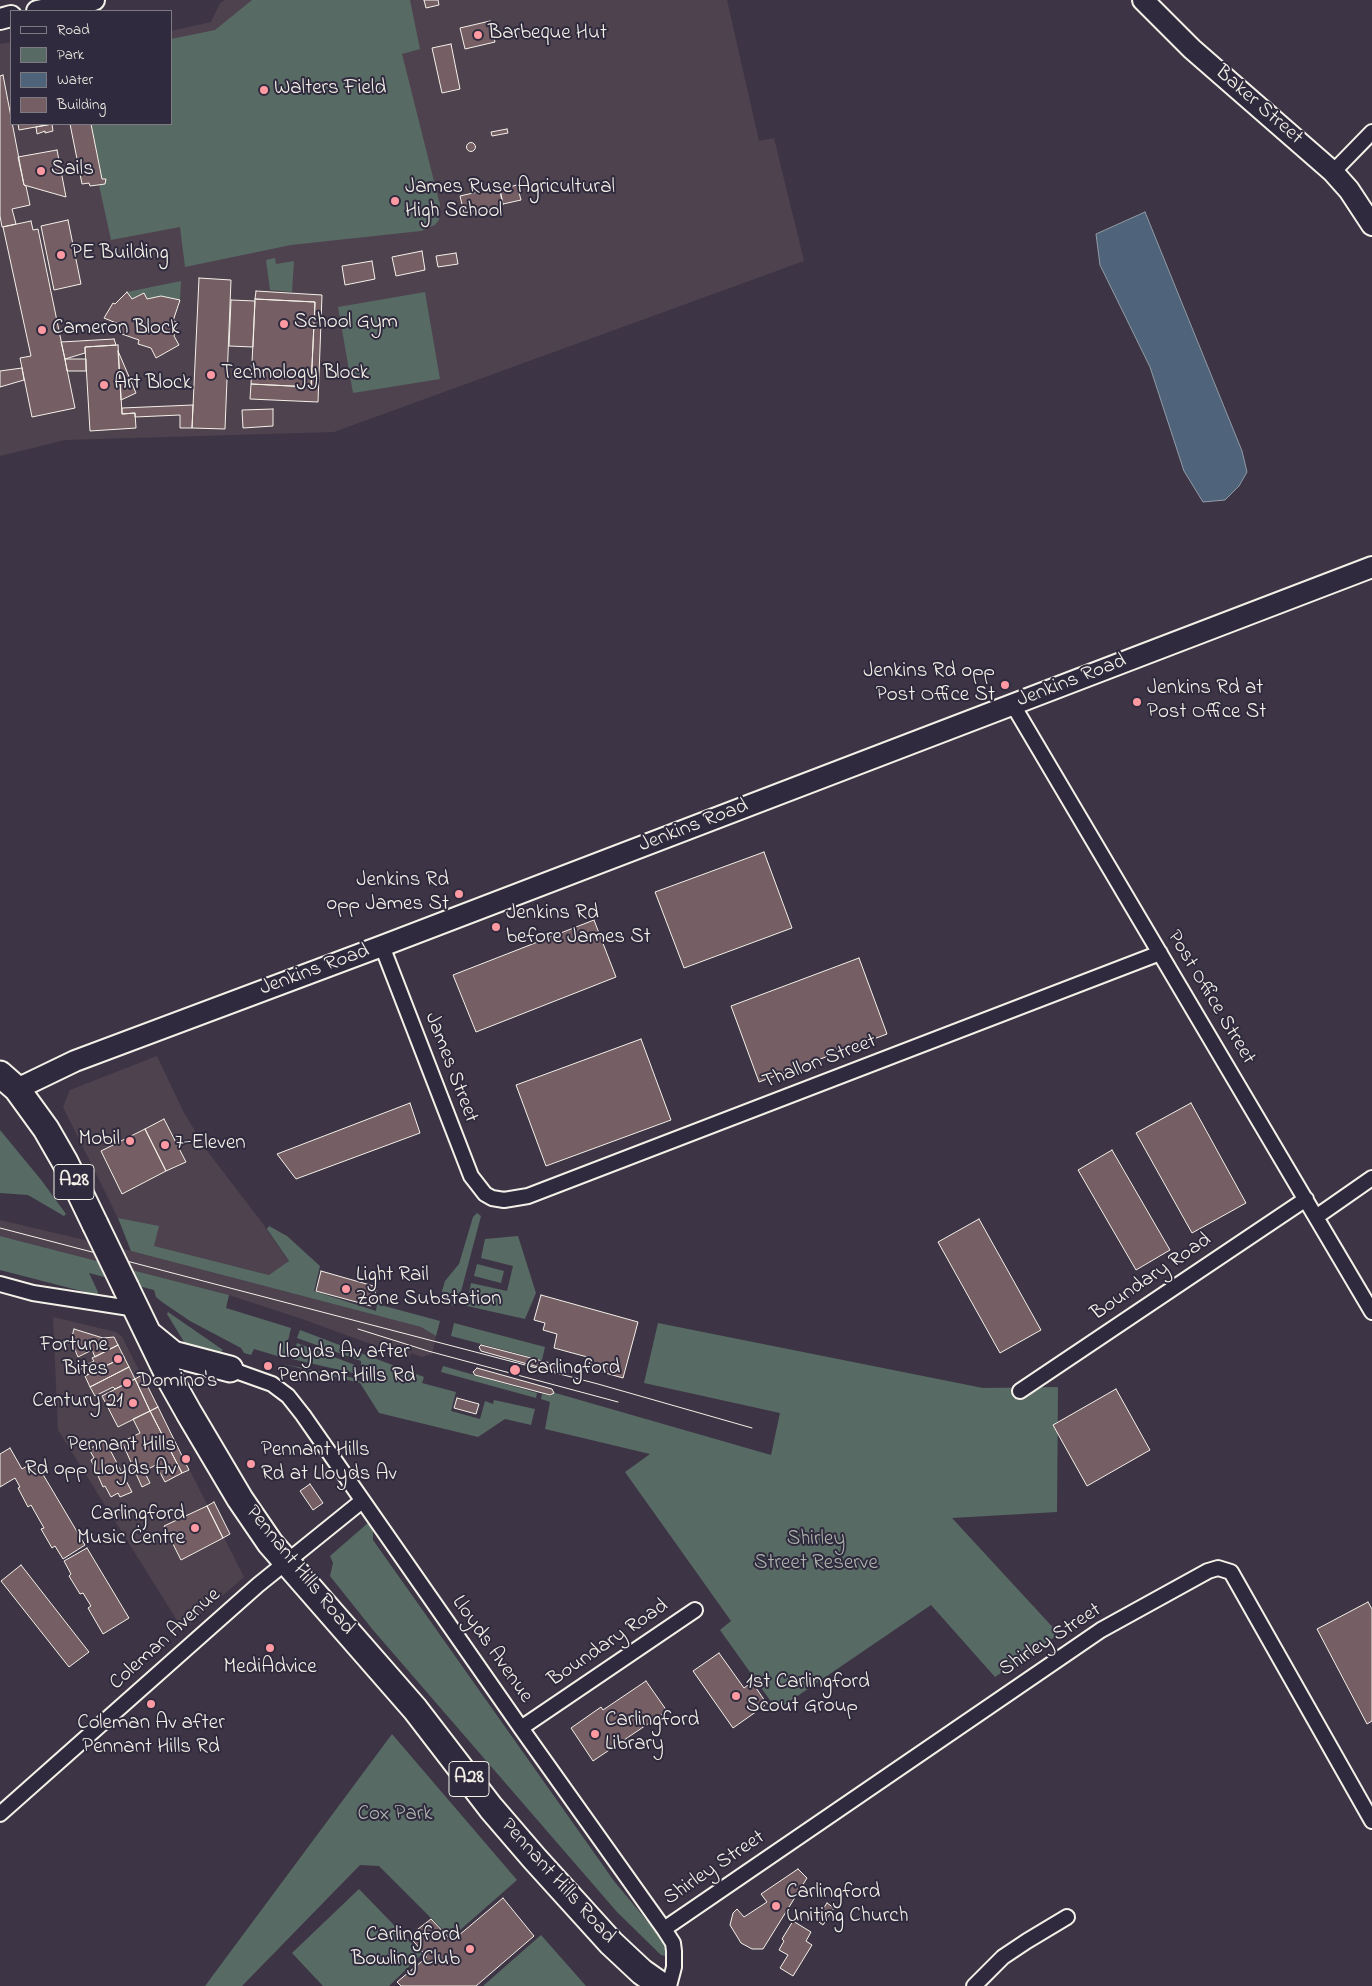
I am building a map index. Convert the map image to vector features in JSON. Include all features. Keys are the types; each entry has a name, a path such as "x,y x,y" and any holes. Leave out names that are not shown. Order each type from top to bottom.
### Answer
{"highway":[{"name":"Pennant Hills Road","path":"9,1082 54,1141 171,1381 206,1444 270,1543 415,1709 491,1808 534,1858 611,1943 642,1972 662,1986"},
{"path":"149,1335 174,1354 230,1368"}],"main road":[{"path":"42,10 94,0"},
{"name":"Baker Street","path":"1143,0 1192,49 1333,172 1349,190 1372,225"},
{"name":"Jenkins Road","path":"9,1082 75,1061 382,946 1372,567"}],"street":[{"path":"1333,172 1372,132"},
{"name":"Post Office Street","path":"1014,705 1372,1312"},
{"name":"James Street","path":"382,946 469,1171 479,1189 492,1198"},
{"name":"Thallon Street","path":"492,1198 510,1200 528,1196 1160,953"},
{"path":"1316,1217 1372,1178"},
{"name":"Boundary Road","path":"1020,1391 1306,1199"},
{"path":"0,1284 33,1292 131,1298"},
{"name":"Lloyds Avenue","path":"230,1368 272,1384 288,1396 362,1500 673,1943 674,1967 669,1986"},
{"name":"Coleman Avenue","path":"0,1814 258,1585 362,1500"},
{"name":"Shirley Street","path":"664,1929 1101,1630 1208,1571 1218,1568 1231,1572 1372,1822"},
{"name":"Boundary Road","path":"521,1728 696,1610"},
{"path":"974,1986 1002,1957 1026,1940 1067,1917"}],"shaded area":[{"name":"James Ruse Agricultural High School","path":"225,0 727,0 759,141 774,138 804,261 334,432 65,440 0,456 0,44 10,42 10,125 172,125 172,31 211,22 220,3"},
{"path":"157,1056 184,1113 208,1152 263,1224 289,1262 269,1275 153,1246 158,1227 118,1218 63,1107 70,1090"},
{"path":"0,1220 131,1251 421,1327 436,1336 432,1354 422,1357 411,1353 409,1358 305,1320 229,1295 0,1236"},
{"path":"53,1317 116,1332 122,1337 244,1577 183,1630 58,1430"}],"green space":[{"path":"252,0 410,0 420,49 402,54 440,205 439,220 435,225 421,231 291,245 185,267 180,227 111,240 99,185 105,184 105,179 102,179 91,125 172,125 172,39 215,30"},
{"path":"275,258 276,264 294,261 292,292 270,290 266,260"},
{"path":"181,281 180,300 162,296 147,299 144,293 132,299 127,292"},
{"path":"425,292 440,379 353,393 338,307"},
{"path":"0,1130 42,1181 66,1214 64,1216 28,1195 0,1193"},
{"path":"477,1213 481,1216 458,1303 453,1306 445,1298 442,1291 445,1281 459,1264 473,1217"},
{"path":"118,1218 159,1226 154,1246 269,1275 289,1261 267,1229 269,1226 287,1236 320,1266 314,1291 376,1311 377,1304 440,1321 436,1336 421,1327 131,1251"},
{"path":"0,1236 229,1295 226,1308 291,1328 284,1358 254,1349 251,1355 244,1353 241,1348 190,1321 162,1302 156,1297 154,1290 89,1273 98,1292 97,1295 0,1270"},
{"path":"518,1236 536,1293 525,1319 467,1306 471,1283 507,1291 513,1266 481,1258 485,1239"},
{"path":"477,1264 504,1271 501,1283 474,1276"},
{"path":"168,1312 223,1350 219,1354 189,1350 167,1314"},
{"path":"454,1323 545,1347 542,1360 451,1336"},
{"name":"Shirley Street Reserve","path":"658,1323 983,1388 1058,1387 1057,1512 952,1518 1059,1634 995,1677 931,1605 777,1710 720,1630 731,1621 625,1472 650,1454 545,1429 550,1402 541,1399 542,1394 551,1396 552,1392 771,1455 780,1413 644,1383"},
{"path":"300,1330 424,1377 422,1383 456,1392 451,1411 480,1419 485,1401 493,1404 494,1400 535,1409 531,1425 505,1419 478,1437 379,1413 360,1383 283,1364 354,1378 361,1382 361,1361 297,1338"},
{"path":"297,1343 355,1365 353,1373 292,1359"},
{"path":"443,1366 537,1393 536,1398 441,1372"},
{"path":"369,1522 373,1528 373,1540 614,1881 663,1940 666,1946 665,1956 661,1955 617,1912 373,1630 330,1576 333,1563 330,1556"},
{"name":"Cox Park","path":"392,1734 517,1880 451,1938 379,1866 360,1865 242,1986 205,1986"},
{"path":"359,1889 422,1954 389,1986 323,1986 292,1953"},
{"path":"541,1935 586,1986 483,1986"}],"water":[{"path":"1145,212 1242,451 1247,472 1239,486 1225,500 1203,502 1184,471 1150,367 1100,265 1096,234"}],"building":[{"path":"424,0 438,0 439,5 426,8"},
{"name":"Barbeque Hut","path":"490,21 495,42 465,49 460,28"},
{"path":"451,44 460,89 442,93 432,48"},
{"path":"3,75 10,112 10,125 13,125 24,185 26,186 30,205 12,209 16,224 2,227 0,216 0,76"},
{"path":"18,125 46,125 19,130"},
{"path":"52,125 53,131 37,134 36,127"},
{"path":"70,125 91,125 102,179 106,179 105,184 90,186 89,183 82,184"},
{"path":"507,129 508,133 492,136 491,132"},
{"path":"471,142 476,147 471,152 466,147"},
{"name":"Sails","path":"57,150 66,197 24,185 18,157"},
{"path":"517,185 521,200 503,204 500,189"},
{"path":"499,187 503,205 464,213 460,196"},
{"name":"PE Building","path":"68,220 81,284 54,290 41,226"},
{"name":"Cameron Block","path":"31,221 33,230 38,229 75,408 32,417 20,358 31,356 3,227"},
{"path":"422,251 425,270 396,276 392,257"},
{"path":"456,253 458,264 438,267 436,256"},
{"path":"372,261 375,279 345,285 342,266"},
{"name":"Technology Block","path":"199,278 231,280 225,429 192,428"},
{"path":"256,291 322,295 318,402 250,399 251,384 311,387 315,302 255,299"},
{"path":"127,292 132,299 144,293 147,299 161,296 180,300 173,321 178,322 174,336 179,345 156,358 151,348 138,344 139,340 119,333 121,325 104,318 113,303 115,304"},
{"name":"School Gym","path":"255,299 315,302 311,387 251,384"},
{"path":"231,300 255,301 253,347 229,346"},
{"path":"114,339 116,345 85,347 85,353 65,359 61,342"},
{"name":"Art Block","path":"118,345 122,414 135,413 136,428 90,431 85,347"},
{"path":"118,351 136,393 121,400"},
{"path":"65,359 86,359 86,371 67,371"},
{"path":"22,368 24,380 0,387 0,371"},
{"path":"193,405 192,428 180,428 180,415 135,417 135,413 122,414 122,408"},
{"path":"273,409 273,426 243,428 242,410"},
{"path":"764,852 792,928 684,968 655,892"},
{"path":"594,920 616,977 476,1032 453,975"},
{"path":"859,958 887,1034 759,1082 731,1006"},
{"path":"641,1039 671,1120 546,1166 516,1085"},
{"path":"410,1103 420,1133 296,1179 277,1154"},
{"path":"1191,1103 1246,1203 1192,1233 1136,1133"},
{"name":"7-Eleven","path":"164,1119 186,1162 166,1171 145,1129"},
{"path":"145,1129 166,1171 122,1194 101,1151"},
{"path":"1112,1150 1170,1250 1136,1270 1078,1170"},
{"path":"979,1219 1041,1330 1000,1353 938,1242"},
{"name":"Light Rail Zone Substation","path":"321,1271 377,1287 371,1306 316,1291"},
{"path":"541,1295 638,1322 623,1378 588,1368 591,1358 554,1348 557,1334 543,1330 545,1323 534,1320"},
{"path":"74,1329 103,1338 114,1337 118,1345 95,1357 92,1350 78,1357 71,1340"},
{"path":"118,1345 124,1357 85,1376 81,1368 94,1361 92,1358"},
{"path":"481,1345 558,1365 560,1369 556,1372 481,1351 479,1347"},
{"path":"124,1357 129,1367 90,1387 85,1376"},
{"path":"129,1367 135,1379 95,1396 90,1387"},
{"path":"477,1368 552,1389 554,1393 550,1395 475,1375 473,1372"},
{"path":"142,1375 158,1407 150,1411 135,1379"},
{"path":"135,1379 150,1411 118,1427 102,1396"},
{"path":"1116,1389 1150,1450 1087,1486 1053,1425"},
{"path":"457,1398 479,1404 476,1414 454,1408"},
{"path":"158,1407 189,1470 182,1473 150,1411"},
{"path":"150,1411 182,1473 165,1482 156,1465 144,1471 150,1483 142,1487 122,1442 140,1433 133,1419"},
{"path":"103,1442 106,1447 108,1446 132,1492 120,1497 118,1493 111,1497 105,1486 103,1487 91,1460 94,1458 89,1449"},
{"path":"10,1448 22,1469 35,1461 85,1545 63,1559 55,1546 52,1548 41,1529 44,1528 31,1505 28,1507 15,1478 0,1487 0,1454"},
{"path":"310,1484 323,1503 313,1510 300,1491"},
{"path":"214,1502 230,1534 223,1538 207,1506"},
{"path":"207,1506 223,1538 181,1560 164,1526"},
{"path":"87,1548 129,1618 103,1634 88,1608 91,1606 83,1593 80,1594 69,1576 71,1574 64,1561"},
{"path":"21,1565 89,1652 69,1667 1,1581"},
{"path":"1368,1602 1372,1609 1372,1721 1367,1724 1317,1629"},
{"name":"1st Carlingford Scout Group","path":"719,1653 744,1688 752,1682 767,1704 733,1728 693,1671"},
{"path":"646,1681 667,1711 593,1761 571,1728 601,1707 603,1710"},
{"name":"Carlingford Uniting Church","path":"798,1869 807,1878 763,1949 752,1949 741,1943 730,1925 733,1913 737,1909 744,1917 767,1902 761,1894"},
{"name":"Carlingford Bowling Club","path":"503,1898 534,1936 476,1986 401,1986 397,1982 427,1957 409,1936 431,1919 452,1941"},
{"path":"827,1903 834,1908 823,1925 816,1920"},
{"path":"793,1921 811,1932 806,1941 812,1945 793,1976 780,1968 788,1955 779,1950 784,1941 782,1939"}],"tram line":[{"path":"0,1228 598,1384 752,1428"},
{"path":"358,1329 428,1351 618,1402"}],"place":[{"name":"Barbeque Hut","path":"478,35"},
{"name":"Walters Field","path":"264,90"},
{"name":"Sails","path":"41,171"},
{"name":"James Ruse Agricultural High School","path":"395,201"},
{"name":"PE Building","path":"61,255"},
{"name":"School Gym","path":"284,324"},
{"name":"Cameron Block","path":"42,330"},
{"name":"Technology Block","path":"211,375"},
{"name":"Art Block","path":"104,385"},
{"name":"Jenkins Rd opp Post Office St","path":"1005,685"},
{"name":"Jenkins Rd at Post Office St","path":"1137,702"},
{"name":"Jenkins Rd opp James St","path":"459,894"},
{"name":"Jenkins Rd before James St","path":"496,927"},
{"name":"Mobil","path":"130,1141"},
{"name":"7-Eleven","path":"165,1145"},
{"name":"Light Rail Zone Substation","path":"346,1289"},
{"name":"Fortune Bites","path":"118,1359"},
{"name":"Lloyds Av after Pennant Hills Rd","path":"268,1366"},
{"name":"Carlingford","path":"515,1370"},
{"name":"Domino's","path":"127,1383"},
{"name":"Century 21","path":"133,1403"},
{"name":"Pennant Hills Rd opp Lloyds Av","path":"186,1459"},
{"name":"Pennant Hills Rd at Lloyds Av","path":"251,1464"},
{"name":"Carlingford Music Centre","path":"195,1528"},
{"name":"MediAdvice","path":"270,1648"},
{"name":"1st Carlingford Scout Group","path":"736,1696"},
{"name":"Coleman Av after Pennant Hills Rd","path":"151,1704"},
{"name":"Carlingford Library","path":"595,1734"},
{"name":"Carlingford Uniting Church","path":"776,1906"},
{"name":"Carlingford Bowling Club","path":"470,1949"}]}
